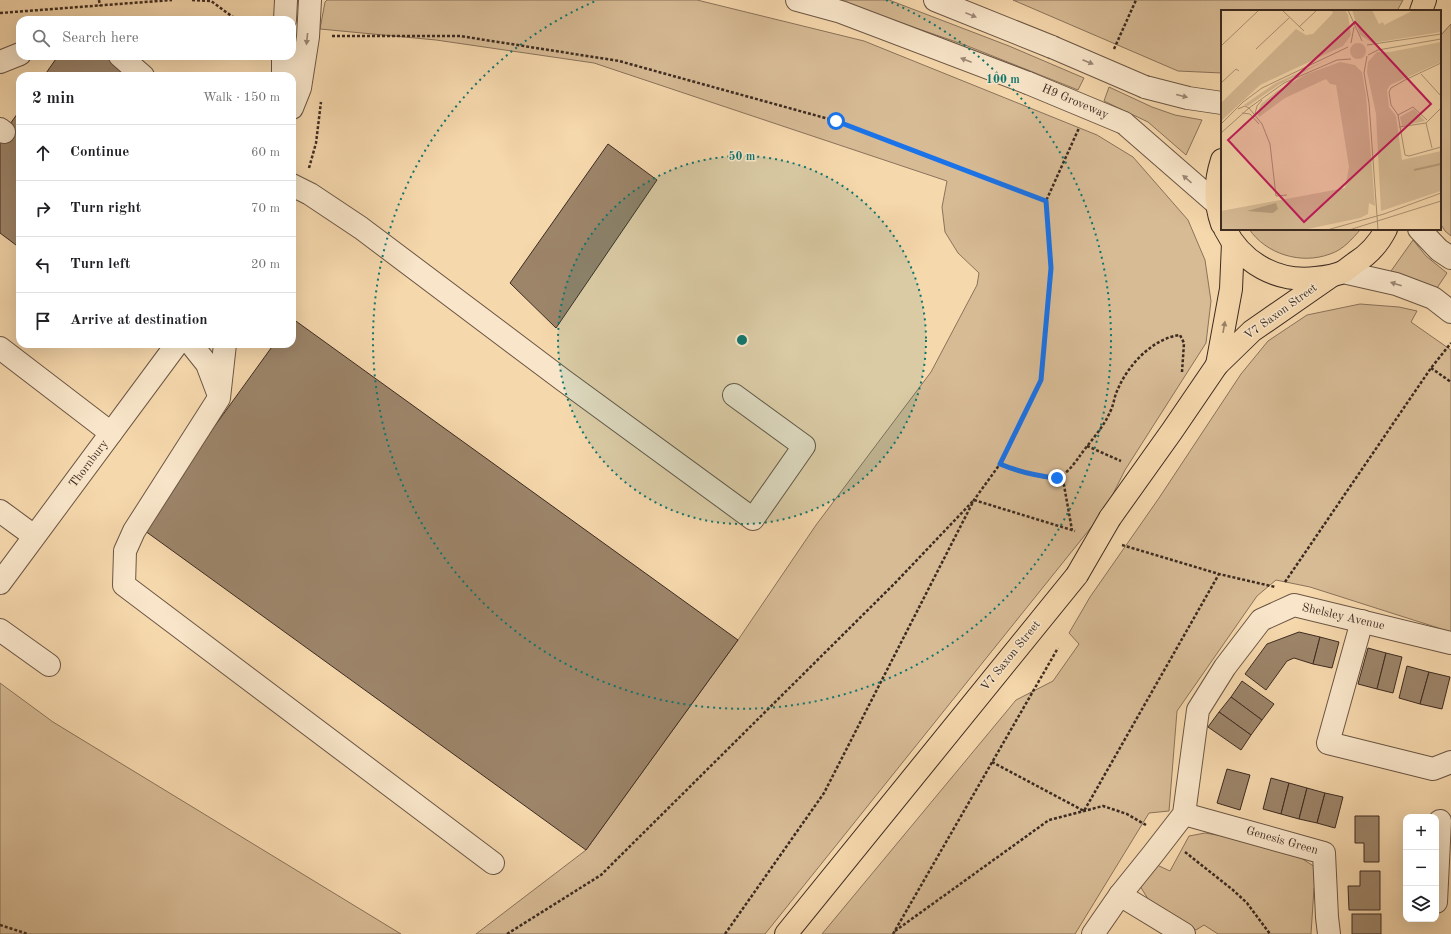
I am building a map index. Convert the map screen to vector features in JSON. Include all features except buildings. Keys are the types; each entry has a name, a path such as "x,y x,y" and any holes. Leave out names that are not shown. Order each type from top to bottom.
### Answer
{"main road":[{"path":"1421,10 1426,0"},
{"path":"1219,214 1217,175 1221,163"},
{"name":"V7 Saxon Street","path":"786,934 1077,575 1110,518 1217,365 1252,331 1336,274 1368,255 1385,230"},
{"path":"1229,236 1252,263 1276,275 1303,280 1336,274"},
{"name":"V7 Saxon Street","path":"1217,365 1231,289 1229,236"}],"street":[{"path":"285,16 286,0"},
{"path":"296,98 300,88 308,37 310,0"},
{"name":"H9 Groveway","path":"797,0 841,12 1028,83 1124,123 1219,214"},
{"path":"935,0 1052,47 1145,87 1188,98 1221,103"},
{"path":"0,62 16,56"},
{"path":"125,60 138,72"},
{"path":"283,60 283,72"},
{"path":"296,187 310,194 361,228 531,356 753,519 804,446 734,395"},
{"path":"1420,230 1439,250 1451,258"},
{"path":"1336,274 1396,284 1432,298 1451,312"},
{"path":"0,348 111,433"},
{"name":"Thornbury","path":"0,583 174,348"},
{"path":"194,348 207,364 219,398"},
{"path":"225,348 219,398 134,531 125,551 124,585 493,863"},
{"path":"0,512 34,536"},
{"name":"Shelsley Avenue","path":"1093,934 1120,895 1184,814 1198,710 1225,667 1261,620 1294,605 1451,643"},
{"path":"1362,621 1328,743 1433,769 1451,762"},
{"path":"0,630 49,665"},
{"name":"Genesis Green","path":"1184,814 1324,853 1329,934"},
{"path":"1437,886 1440,821"},
{"path":"1120,895 1184,934"},
{"path":"1439,902 1451,903"}],"path":[{"path":"99,0 100,6"},
{"path":"0,13 172,0"},
{"path":"192,0 211,1 232,16"},
{"path":"308,37 460,36 619,61 836,121 1046,201 1051,268 1041,380 1000,464 974,500 896,582 601,875 507,934"},
{"path":"1000,464 1018,471 1039,476 1057,478 1071,468 1110,412 1117,390 1126,373 1148,350 1170,336 1180,334 1184,343 1182,375"},
{"path":"1116,543 1219,574 1282,588 1431,368 1451,343"},
{"path":"1431,368 1451,382"},
{"path":"1087,446 1124,463"},
{"path":"1062,474 1072,530"},
{"path":"974,500 1079,532"},
{"path":"725,934 824,793 974,500"},
{"path":"1084,811 1219,574"},
{"path":"894,932 1058,648"},
{"path":"992,762 1084,811"},
{"path":"894,932 1049,820 1103,806 1127,814 1159,846 1233,890 1247,903 1270,934"},
{"path":"0,925 28,934"}],"shaded area":[{"path":"327,0 697,0 864,41 1097,135 1133,157 1188,220 1205,260 1211,301 1206,343 1125,470 1105,510 765,934 476,934 586,850 738,640 816,525 931,372 977,285 979,273 958,253 945,232 942,207 947,181 594,63 436,40 320,29 325,2"},
{"path":"835,0 889,0 1009,46 1084,78 1078,90 965,45"},
{"path":"1013,0 1403,0 1398,10 1221,10 1221,73 1178,71"},
{"path":"1451,24 1451,236 1445,231 1441,225 1441,35"},
{"path":"1109,87 1152,107 1175,115 1202,120 1186,155 1148,122 1104,101"},
{"path":"1250,230 1360,230 1339,250 1319,257 1308,258 1296,258 1274,251 1256,238"},
{"path":"1413,240 1426,256 1447,273 1437,288 1391,271"},
{"path":"1360,304 1399,307 1417,311 1411,322 1451,350 1451,632 1310,587 1276,580 1257,596 1177,711 1169,811 1149,813 1075,934 822,934 1016,700 1053,681 1079,644 1069,633 1090,597 1159,498 1241,374 1268,341 1307,315"},
{"path":"0,683 53,722 401,934 0,934"},
{"path":"1205,833 1223,836 1298,856 1315,867 1320,886 1314,888 1311,934 1218,934 1204,925 1196,930 1148,899 1140,886 1157,865 1170,871 1189,836"}],"route":[{"path":"836,121 1046,201 1051,268 1041,380 1000,464 1018,471 1039,476 1057,478"}]}
